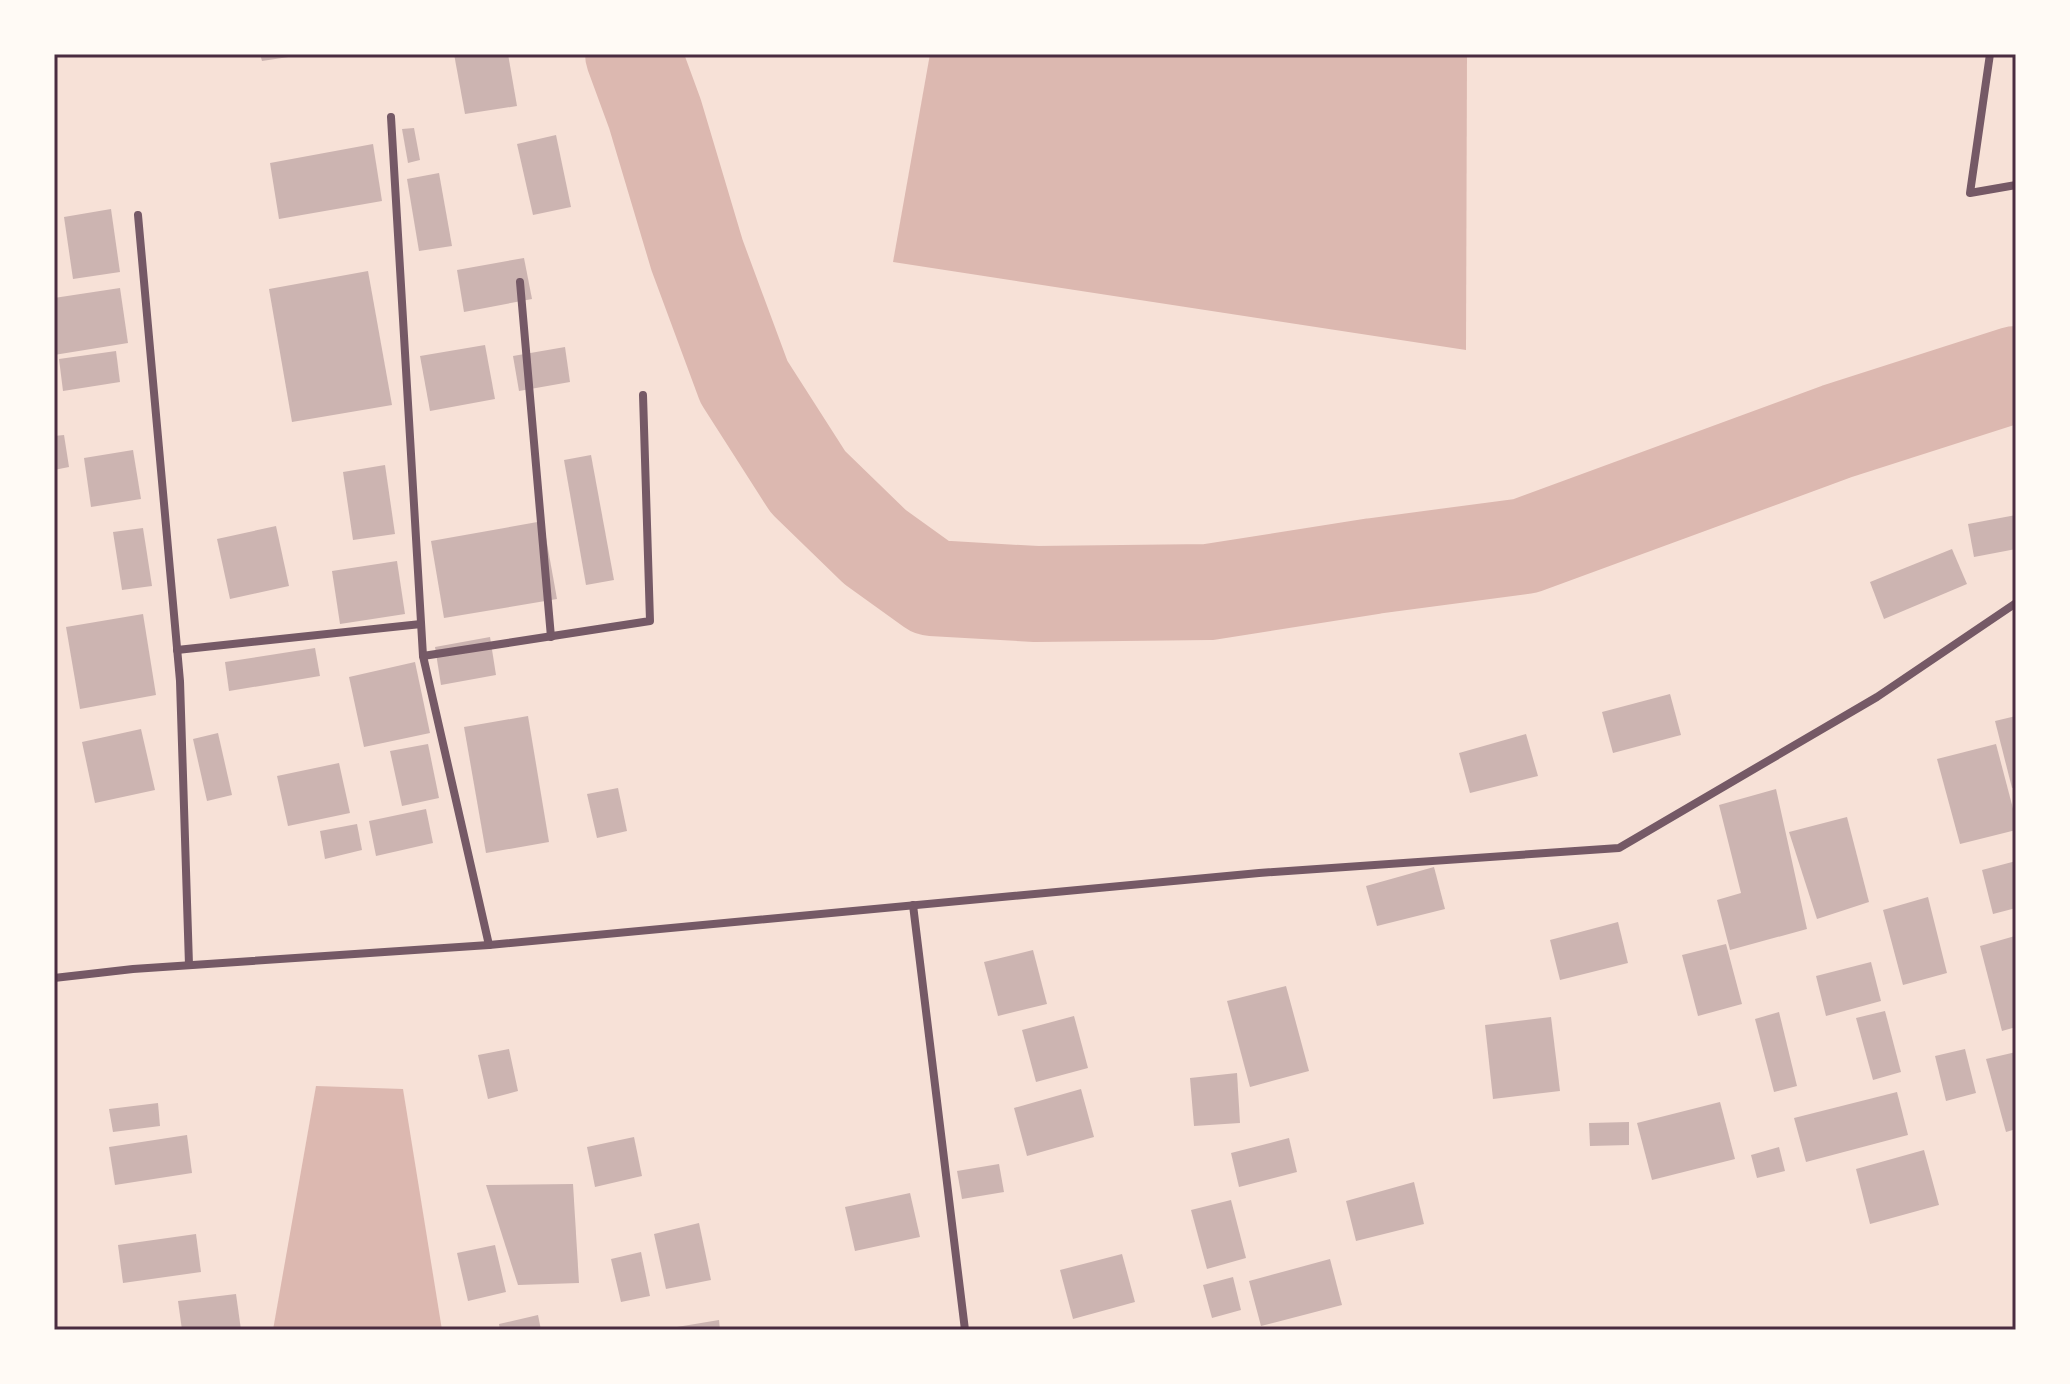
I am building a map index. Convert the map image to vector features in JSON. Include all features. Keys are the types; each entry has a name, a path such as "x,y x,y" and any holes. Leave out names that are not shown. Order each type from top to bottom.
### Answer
{"street":[{"path":"1990,54 1970,193 2016,185"},
{"path":"391,117 423,656 489,945"},
{"path":"138,215 180,681 189,965"},
{"path":"520,282 551,637"},
{"path":"423,656 650,621 643,395"},
{"path":"54,978 133,969 489,945 1259,873 1619,848 1877,697 2016,603"},
{"path":"177,650 421,624"},
{"path":"913,905 965,1330"}],"shaded area":[{"path":"930,54 1467,54 1466,350 893,262"},
{"path":"316,1086 403,1089 442,1330 273,1330"}],"building":[{"path":"260,54 294,54 295,56 262,61"},
{"path":"454,54 508,54 517,106 465,114"},
{"path":"414,128 420,160 408,163 402,129"},
{"path":"556,135 571,207 533,215 517,144"},
{"path":"373,144 382,201 279,219 270,163"},
{"path":"439,173 452,246 419,251 407,179"},
{"path":"111,209 120,272 73,279 64,217"},
{"path":"524,258 532,299 464,312 457,270"},
{"path":"368,271 392,405 292,422 269,289"},
{"path":"120,288 128,343 54,355 54,298"},
{"path":"485,345 495,399 430,411 420,356"},
{"path":"565,347 570,382 519,391 513,356"},
{"path":"116,351 120,382 63,391 59,359"},
{"path":"64,435 69,467 54,470 54,436"},
{"path":"133,450 141,499 91,507 84,458"},
{"path":"591,455 614,580 586,585 564,460"},
{"path":"385,465 395,534 353,540 343,472"},
{"path":"2016,515 2016,549 1974,557 1968,524"},
{"path":"543,521 557,599 444,618 431,541"},
{"path":"276,526 289,586 230,599 217,539"},
{"path":"143,528 152,586 122,590 113,532"},
{"path":"1952,549 1967,584 1884,619 1870,582"},
{"path":"397,561 405,614 340,624 332,571"},
{"path":"143,614 156,695 80,709 66,627"},
{"path":"490,637 496,675 441,685 435,647"},
{"path":"315,648 320,676 229,691 225,662"},
{"path":"415,662 430,733 364,747 349,677"},
{"path":"1670,694 1681,735 1613,753 1602,712"},
{"path":"528,716 549,842 486,853 464,727"},
{"path":"2016,716 2016,787 2012,788 1995,721"},
{"path":"141,729 155,790 95,803 82,742"},
{"path":"218,733 232,795 207,801 193,739"},
{"path":"1526,734 1538,776 1470,793 1459,753"},
{"path":"428,744 439,798 402,806 390,751"},
{"path":"1996,744 2016,830 1960,844 1937,759"},
{"path":"339,763 350,813 288,826 277,776"},
{"path":"618,788 627,831 597,838 587,794"},
{"path":"1776,789 1807,929 1730,950 1717,900 1741,893 1719,805"},
{"path":"426,809 433,843 376,856 369,821"},
{"path":"1847,817 1869,902 1817,919 1789,832"},
{"path":"357,824 362,850 325,859 320,831"},
{"path":"2016,861 2016,908 1993,914 1982,870"},
{"path":"1434,867 1445,909 1377,926 1366,886"},
{"path":"1928,897 1947,973 1903,985 1883,910"},
{"path":"1618,922 1628,963 1560,980 1550,940"},
{"path":"2015,936 2016,1027 2002,1031 1980,946"},
{"path":"1726,944 1742,1004 1698,1016 1682,955"},
{"path":"1033,950 1047,1004 998,1016 984,962"},
{"path":"1871,962 1881,1001 1826,1016 1816,976"},
{"path":"1286,986 1309,1071 1250,1087 1227,1001"},
{"path":"1885,1011 1901,1072 1873,1080 1856,1018"},
{"path":"1779,1012 1797,1086 1774,1092 1755,1019"},
{"path":"1074,1016 1088,1068 1036,1082 1022,1030"},
{"path":"1551,1017 1560,1091 1493,1099 1485,1025"},
{"path":"509,1049 518,1091 488,1099 478,1055"},
{"path":"1965,1049 1976,1093 1946,1101 1935,1056"},
{"path":"2016,1052 2016,1129 2006,1132 1986,1059"},
{"path":"1237,1073 1240,1123 1194,1126 1190,1078"},
{"path":"1081,1089 1094,1137 1027,1156 1014,1108"},
{"path":"1897,1092 1908,1135 1806,1162 1794,1118"},
{"path":"1720,1102 1735,1159 1652,1180 1637,1123"},
{"path":"158,1103 160,1126 113,1132 109,1109"},
{"path":"1629,1122 1629,1145 1590,1146 1589,1123"},
{"path":"187,1135 192,1173 115,1185 109,1147"},
{"path":"634,1137 642,1176 595,1187 587,1147"},
{"path":"1289,1138 1297,1172 1239,1187 1231,1153"},
{"path":"1779,1147 1785,1171 1757,1178 1751,1155"},
{"path":"1924,1150 1939,1205 1870,1224 1856,1169"},
{"path":"999,1164 1004,1192 962,1199 957,1171"},
{"path":"1414,1182 1424,1224 1356,1241 1346,1201"},
{"path":"573,1184 579,1283 518,1285 486,1185"},
{"path":"910,1193 920,1237 855,1251 845,1207"},
{"path":"1231,1200 1246,1258 1207,1269 1191,1210"},
{"path":"699,1223 711,1280 666,1289 654,1234"},
{"path":"196,1234 201,1272 123,1283 118,1245"},
{"path":"495,1245 506,1292 468,1301 457,1253"},
{"path":"641,1252 650,1296 621,1302 611,1259"},
{"path":"1122,1254 1135,1302 1073,1319 1060,1270"},
{"path":"1330,1259 1342,1305 1261,1326 1249,1281"},
{"path":"1233,1277 1241,1310 1212,1318 1203,1285"},
{"path":"236,1294 241,1330 182,1330 178,1301"},
{"path":"538,1315 541,1330 500,1330 499,1324"},
{"path":"719,1320 720,1330 671,1330 671,1328"}],"waterway":[{"path":"633,54 655,114 697,255 744,382 808,482 875,547 932,588 1036,594 1209,592 1525,546 1838,431 2016,374"}]}
